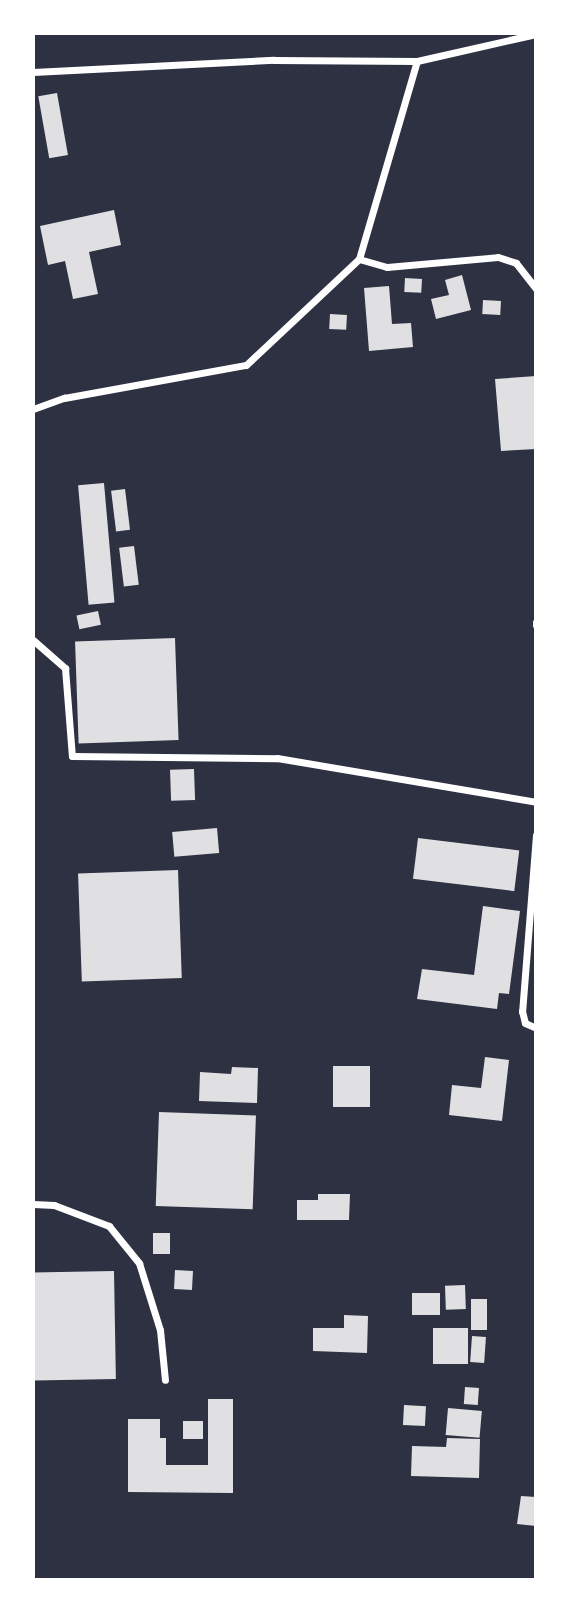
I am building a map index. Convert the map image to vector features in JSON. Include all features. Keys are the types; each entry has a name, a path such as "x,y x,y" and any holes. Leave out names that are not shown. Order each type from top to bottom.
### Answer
{"street":[{"path":"33,72 275,60 417,61 506,36 536,34"},
{"path":"33,409 64,398 246,365 359,259 417,61"},
{"path":"359,259 387,268 498,257 516,263 536,289"},
{"path":"33,640 65,668 72,755 277,758 536,802"},
{"path":"536,835 522,1011 525,1023 536,1028"},
{"path":"33,1204 54,1205 109,1226 139,1263 160,1330 165,1380"}],"building":[{"path":"57,93 68,155 49,158 38,96"},
{"path":"114,210 121,245 89,252 98,294 73,299 65,261 48,265 40,226"},
{"path":"462,275 471,310 436,319 431,299 449,295 445,280"},
{"path":"405,278 422,279 421,293 404,292"},
{"path":"389,286 392,324 411,323 413,347 369,351 364,288"},
{"path":"483,300 501,301 500,315 482,314"},
{"path":"330,314 347,315 346,330 329,329"},
{"path":"536,376 536,449 501,451 495,379"},
{"path":"104,483 114,603 89,605 78,485"},
{"path":"125,489 130,530 116,531 111,491"},
{"path":"134,546 139,585 124,587 119,548"},
{"path":"98,611 101,625 79,629 76,616"},
{"path":"175,638 179,740 79,743 75,641"},
{"path":"194,769 195,800 171,801 170,770"},
{"path":"217,828 219,853 174,857 172,832"},
{"path":"418,838 519,850 514,891 413,879"},
{"path":"178,870 182,978 82,981 78,873"},
{"path":"483,906 520,911 509,994 499,993 497,1009 417,999 422,969 474,975"},
{"path":"485,1057 509,1060 502,1121 449,1115 452,1085 481,1088"},
{"path":"333,1066 370,1066 370,1107 333,1107"},
{"path":"232,1067 258,1068 257,1103 199,1101 200,1072 231,1074"},
{"path":"159,1112 256,1115 253,1209 156,1206"},
{"path":"318,1194 350,1194 349,1220 297,1220 297,1200 318,1200"},
{"path":"153,1233 170,1233 170,1254 153,1254"},
{"path":"175,1270 193,1271 192,1290 174,1289"},
{"path":"114,1271 116,1379 35,1380 33,1272"},
{"path":"465,1285 466,1309 446,1310 445,1286"},
{"path":"412,1293 440,1293 440,1315 412,1315"},
{"path":"471,1299 487,1299 487,1330 471,1330"},
{"path":"344,1315 368,1316 367,1353 313,1351 313,1328 344,1328"},
{"path":"433,1328 468,1328 468,1364 433,1364"},
{"path":"472,1336 486,1337 484,1363 470,1362"},
{"path":"465,1387 479,1388 478,1405 464,1404"},
{"path":"208,1399 233,1399 233,1493 128,1492 128,1419 160,1419 160,1438 166,1438 166,1465 208,1465"},
{"path":"404,1405 426,1406 425,1426 403,1425"},
{"path":"448,1408 482,1411 480,1438 446,1435"},
{"path":"183,1421 203,1421 203,1439 183,1439"},
{"path":"447,1438 480,1439 479,1478 411,1476 412,1446 446,1447"},
{"path":"521,1496 536,1497 536,1526 517,1524"}]}
